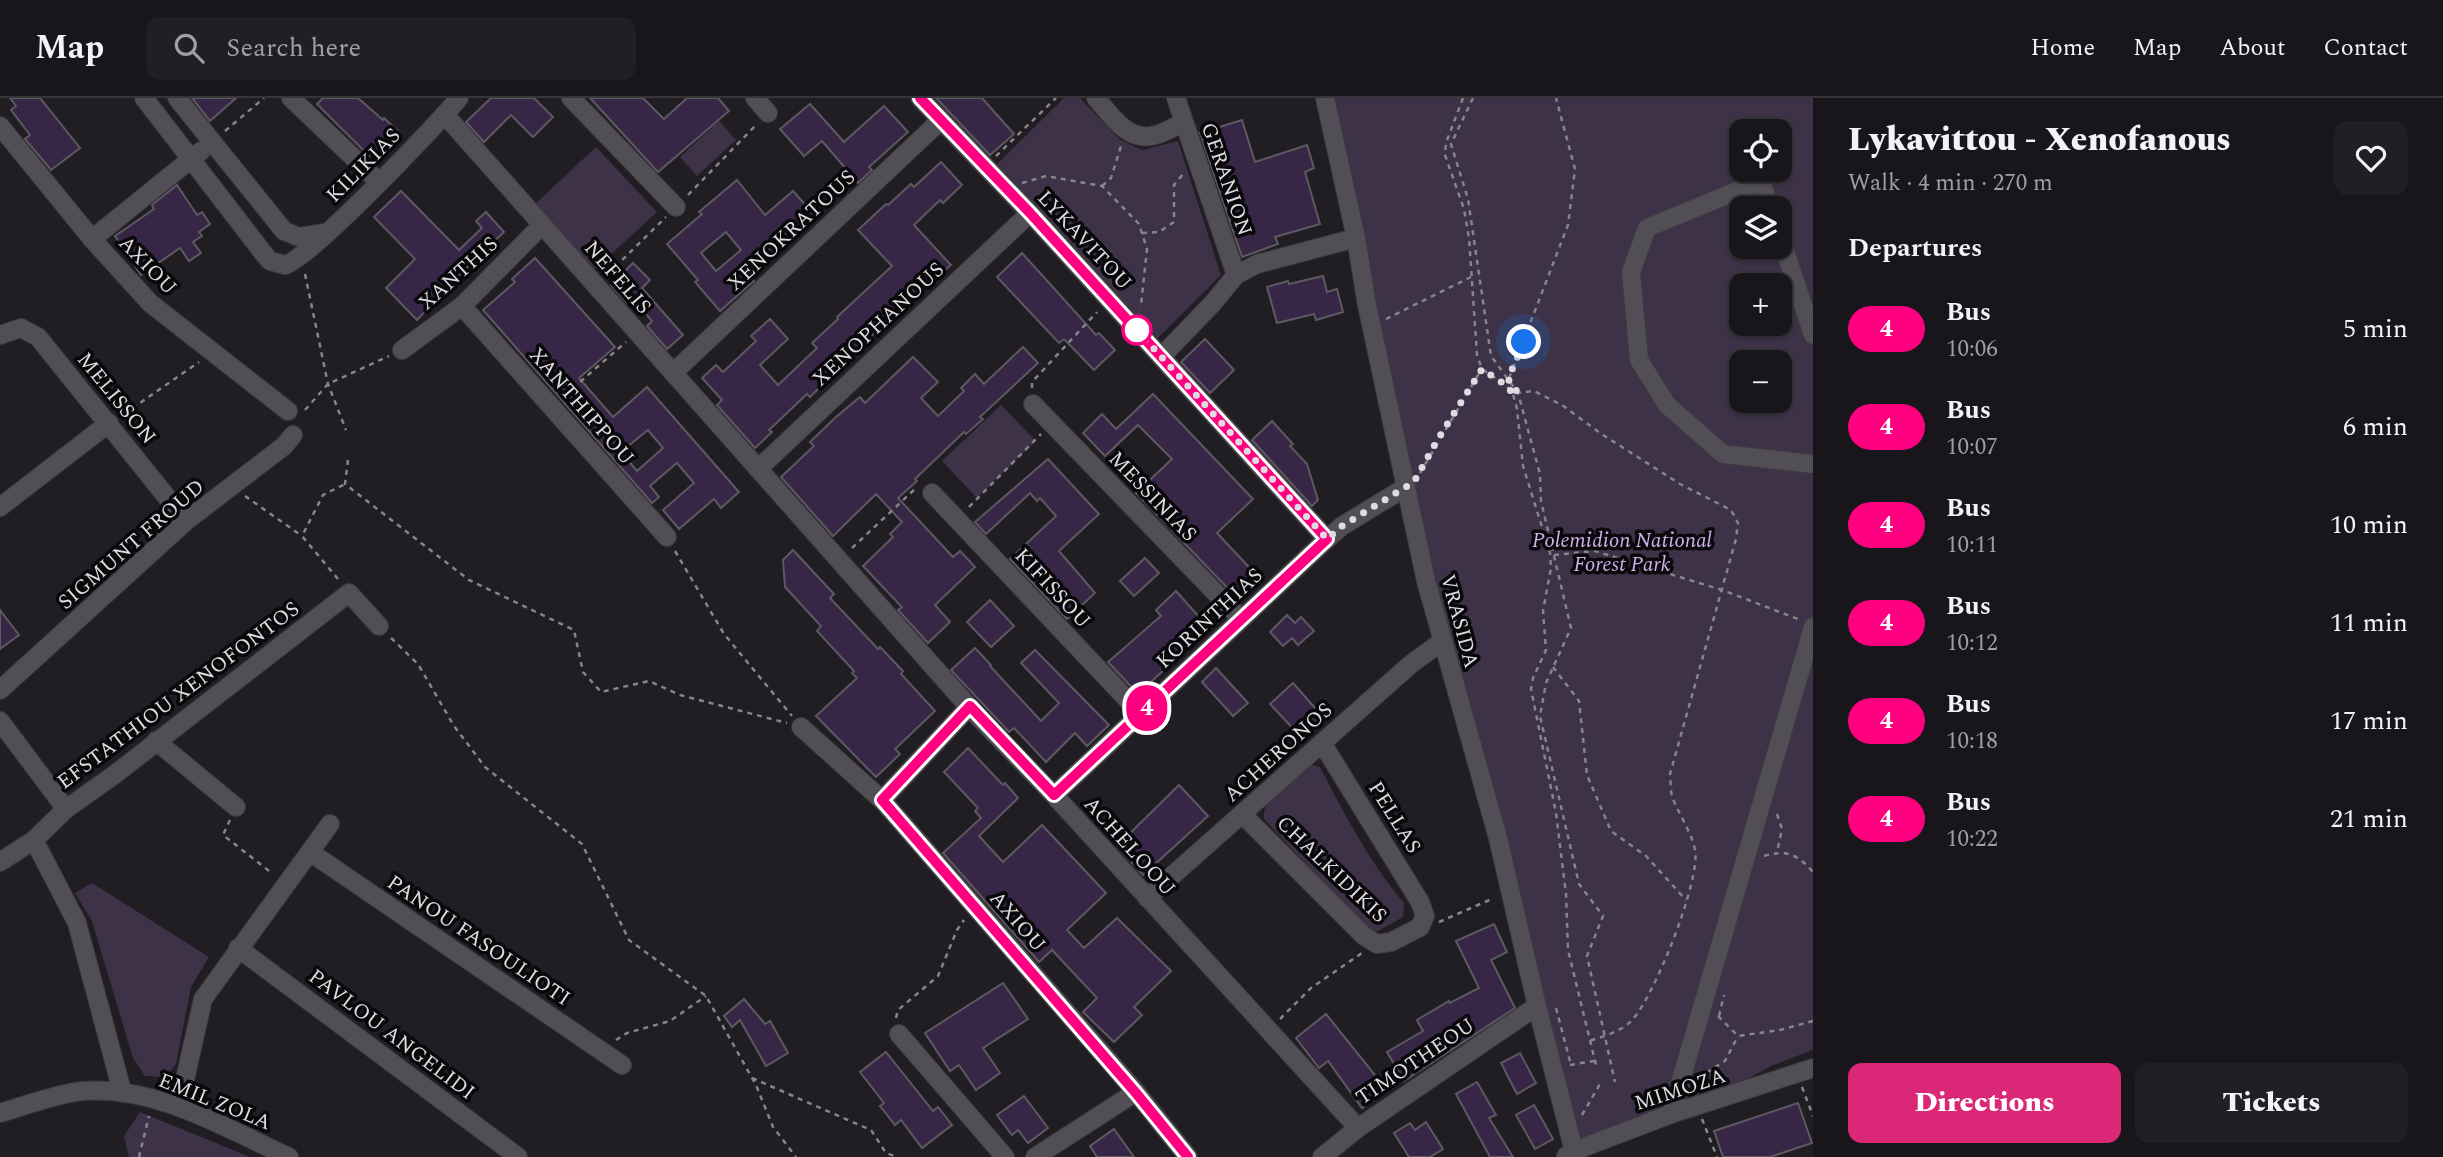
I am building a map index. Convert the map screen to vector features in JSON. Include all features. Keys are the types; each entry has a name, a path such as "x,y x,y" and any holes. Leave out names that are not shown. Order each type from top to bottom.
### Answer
{"street":[{"path":"144,98 270,261 285,265 299,258"},
{"path":"177,98 284,232 299,237 326,233"},
{"path":"291,98 378,181"},
{"name":"KILIKIAS","path":"299,258 445,115 459,98"},
{"path":"570,98 676,207"},
{"path":"755,98 768,113"},
{"name":"LYKAVITOU","path":"920,98 1030,213 1327,539"},
{"path":"1096,98 1124,129 1137,135 1152,136 1183,123"},
{"name":"GERANION","path":"1176,98 1236,275"},
{"name":"VRASIDA","path":"1325,98 1441,642 1498,838 1510,892 1545,1002 1553,1069 1570,1148"},
{"name":"NEFELIS","path":"445,115 758,469"},
{"name":"XENOKRATOUS","path":"673,373 940,120"},
{"name":"AXIOU","path":"0,126 92,239 150,303 295,412"},
{"path":"92,239 212,143"},
{"path":"1766,196 1761,181 1647,228 1631,272 1639,360 1667,405 1723,454 1813,464"},
{"name":"XENOPHANOUS","path":"758,469 1030,213"},
{"name":"XANTHIS","path":"402,350 462,306 542,225"},
{"path":"1161,357 1236,275 1256,264 1356,238"},
{"path":"1788,259 1813,335"},
{"name":"XANTHIPPOU","path":"462,306 667,537"},
{"name":"MELISSON","path":"0,335 21,328 38,337 186,521"},
{"name":"MESSINIAS","path":"1033,404 1241,618"},
{"path":"0,508 110,424"},
{"name":"SIGMUNT FROUD","path":"0,690 186,521 284,446 293,435"},
{"name":"ACHELOOU","path":"758,469 970,706 1358,1128"},
{"name":"KORINTHIAS","path":"1054,795 1327,539 1342,526 1406,487"},
{"name":"KIFISSOU","path":"932,493 1141,714"},
{"path":"349,593 379,626"},
{"name":"EFSTATHIOU XENOFONTOS","path":"0,862 34,841 66,809 349,593"},
{"path":"1671,1114 1678,1090 1710,1014 1807,624"},
{"name":"ACHERONOS","path":"1147,898 1411,664 1441,642"},
{"path":"882,800 970,706"},
{"path":"0,721 66,809"},
{"name":"AXIOU","path":"801,727 882,800 1136,1093 1188,1157"},
{"path":"156,741 236,807"},
{"name":"PELLAS","path":"1322,743 1420,902 1425,916"},
{"name":"CHALKIDIKIS","path":"1243,815 1364,936 1377,944 1391,942 1420,927 1425,916"},
{"path":"179,1106 203,999 330,824"},
{"path":"34,841 77,923 122,1091"},
{"name":"PANOU FASOULIOTI","path":"310,852 622,1065"},
{"name":"PAVLOU ANGELIDI","path":"238,948 518,1157"},
{"name":"TIMOTHEOU","path":"1322,1157 1358,1128 1545,1002"},
{"path":"899,1034 1004,1157"},
{"name":"MIMOZA","path":"1570,1148 1805,1071"},
{"name":"EMIL ZOLA","path":"0,1113 80,1091 122,1091 179,1106 289,1157"},
{"path":"1035,1157 1136,1093"}],"path":[{"path":"212,143 264,98"},
{"path":"985,167 1056,98"},
{"path":"1463,98 1446,143 1445,155 1464,209 1477,355 1482,369 1507,386 1513,394 1523,466 1550,553 1551,568 1543,611 1546,650 1531,689 1556,813 1566,894 1568,950 1597,1069"},
{"path":"1473,98 1451,144 1468,199 1491,356 1518,393 1539,474 1541,501 1571,628 1546,683 1539,716 1579,884 1603,916 1587,956 1615,1082"},
{"path":"1508,379 1568,225 1575,169 1556,98"},
{"path":"596,286 768,113"},
{"path":"1102,186 1111,178 1118,162 1124,129"},
{"path":"1142,233 1159,232 1174,222 1174,186 1180,175 1199,169"},
{"path":"1005,187 1046,176 1102,186 1139,224 1147,249 1141,305 1128,320"},
{"path":"299,258 306,276 328,384 346,430"},
{"path":"1380,321 1472,277"},
{"path":"1033,404 1032,382 1109,299"},
{"path":"552,407 637,333"},
{"path":"295,412 328,384 402,350"},
{"path":"110,424 214,353"},
{"path":"1406,487 1414,482 1482,369"},
{"path":"1513,394 1534,391 1562,405 1600,433 1680,484 1731,510 1738,523 1737,539 1670,774 1672,795 1686,822 1696,852 1694,875 1661,970 1633,1020 1617,1031 1589,1041"},
{"path":"957,519 1052,424"},
{"path":"345,484 348,460"},
{"path":"345,484 470,580 574,630 583,672 601,692 649,681 680,695 801,727"},
{"path":"302,536 323,495 345,484"},
{"path":"232,487 302,536 349,593"},
{"path":"839,560 916,487 932,493"},
{"path":"667,537 724,634 801,727"},
{"path":"1554,555 1594,551 1722,590 1807,624"},
{"path":"379,626 418,664 454,726 485,767 582,844 629,940 706,996 752,1078 773,1127 796,1157"},
{"path":"1553,667 1579,701 1587,775 1611,831 1646,856 1686,900"},
{"path":"236,807 223,835 286,884"},
{"path":"1777,813 1782,830 1777,852"},
{"path":"1760,858 1777,852 1801,858 1813,872"},
{"path":"1425,916 1438,922 1510,892"},
{"path":"899,1034 895,1019 898,1010 938,976 957,930 974,905"},
{"path":"1269,1030 1311,988 1377,944"},
{"path":"1726,989 1710,1014 1738,1036 1780,1030 1813,1021"},
{"path":"600,1050 627,1032 670,1021 706,996"},
{"path":"1545,1002 1571,1065"},
{"path":"1678,1090 1725,1061 1738,1036"},
{"path":"1553,1069 1594,1061"},
{"path":"1805,1071 1813,1116"},
{"path":"752,1078 871,1130 886,1153 897,1157"},
{"path":"1570,1148 1600,1084"},
{"path":"139,1157 153,1099"},
{"path":"1697,1106 1717,1157"}],"green space":[{"path":"1064,98 1080,98 1119,139 1142,150 1178,141 1221,275 1157,339 997,164"},
{"name":"Polemidion National Forest Park","path":"1323,98 1813,98 1813,1050 1771,1066 1678,1117 1580,1138 1444,632"},
{"path":"719,121 736,140 697,176 680,157"},
{"path":"596,147 657,212 595,269 535,204"},
{"path":"1001,405 1036,441 977,498 942,461"},
{"path":"1313,765 1320,767 1369,855 1404,903 1403,917 1378,931 1369,931 1264,819 1264,812 1272,797 1286,783"},
{"path":"92,883 209,957 191,987 176,1064 166,1077 145,1076 133,1058 92,921 75,893"},
{"path":"140,1112 250,1157 129,1157 124,1136"}],"building":[{"path":"10,98 40,98 80,148 51,170 25,139 30,135 11,110 16,106"},
{"path":"192,98 236,98 210,121"},
{"path":"323,98 358,98 401,134 380,155 375,151 369,156 317,104"},
{"path":"491,98 534,98 553,117 533,137 511,115 484,142 466,122"},
{"path":"590,98 643,98 664,119 687,98 718,98 729,111 658,172"},
{"path":"936,98 982,98 1014,134 990,155"},
{"path":"810,104 844,142 884,106 908,132 869,167 872,170 858,183 822,141 804,156 780,129"},
{"path":"1242,120 1255,162 1307,145 1314,168 1305,172 1320,224 1275,237 1278,244 1242,257 1200,133"},
{"path":"941,162 962,185 943,203 940,200 914,225 951,265 889,319 810,397 807,394 769,430 772,432 755,448 717,405 722,400 702,378 716,365 723,372 756,341 751,336 770,319 788,339 760,365 778,385 817,348 812,343 892,266 858,230 886,204 911,184 914,187"},
{"path":"737,180 765,215 793,191 817,218 750,276 754,281 720,311 667,244 702,214 699,212","holes":["726,232 741,250 716,271 701,253"]},
{"path":"177,185 197,215 202,212 210,224 199,232 202,236 193,242 201,253 189,261 180,248 141,275 115,236 154,209 152,205"},
{"path":"401,191 459,250 482,228 476,221 486,212 504,232 417,320 386,288 415,259 374,217"},
{"path":"1022,253 1096,335 1099,333 1115,350 1094,370 1064,339 1059,343 997,277"},
{"path":"535,258 615,347 579,378 613,417 647,387 739,492 721,508 714,499 679,529 663,510 694,483 677,463 650,486 659,497 652,503 483,310 515,282 512,279","holes":["648,430 663,448 637,471 621,452"]},
{"path":"633,263 650,280 642,288 683,335 667,349 647,326 652,321 632,298 627,303 611,285"},
{"path":"1323,276 1327,292 1337,289 1343,312 1316,320 1314,314 1277,323 1267,287"},
{"path":"1205,339 1234,370 1210,393 1181,362"},
{"path":"1023,347 1038,363 980,417 983,419 966,434 964,432 898,498 953,557 960,551 975,567 935,605 950,622 928,643 898,610 902,607 863,566 893,537 890,534 902,522 876,494 833,536 781,477 814,446 810,442 836,417 860,397 865,403 913,357 938,382 921,398 938,416 964,391 961,388 975,374 984,384"},
{"path":"1153,394 1253,499 1217,533 1261,580 1239,600 1136,493 1172,459 1138,425 1105,456 1083,433 1102,414 1116,429"},
{"path":"1272,421 1307,464 1318,500 1312,506 1252,440"},
{"path":"1048,459 1099,514 1059,551 1095,593 1067,619 1010,559 1056,516 1040,498 1037,501 1030,493 986,534 975,522"},
{"path":"793,550 834,594 830,598 878,649 880,647 903,671 901,674 935,711 895,749 900,754 876,777 816,716 857,678 852,673 854,671 817,631 821,626 785,587 783,560"},
{"path":"1145,558 1159,573 1134,596 1120,581"},
{"path":"1176,591 1209,628 1138,694 1108,662 1161,616 1156,610"},
{"path":"990,600 1014,626 991,647 967,622"},
{"path":"0,610 19,635 0,649"},
{"path":"1287,615 1295,623 1301,617 1314,631 1298,645 1292,638 1283,646 1270,632"},
{"path":"975,648 1041,721 1059,703 1021,663 1035,650 1109,725 1087,746 1075,733 1046,762 1014,728 1009,732 951,670"},
{"path":"1216,668 1248,703 1233,716 1202,682"},
{"path":"1293,683 1322,716 1300,736 1270,704"},
{"path":"968,748 1018,798 979,836 1003,862 1042,825 1106,893 1067,930 1084,948 1117,918 1171,971 1134,1007 1142,1015 1114,1042 1083,1012 1097,998 1052,950 1039,962 943,853 981,818 975,811 978,808 944,772"},
{"path":"1179,785 1208,816 1143,875 1117,846"},
{"path":"1494,924 1507,952 1491,960 1515,1008 1404,1081 1387,1052 1423,1031 1417,1020 1449,1001 1450,1003 1479,988 1456,941"},
{"path":"1003,983 1028,1019 983,1048 1000,1073 976,1090 959,1065 950,1071 925,1033"},
{"path":"744,999 765,1024 770,1021 788,1053 766,1066 740,1020 732,1027 724,1016"},
{"path":"1326,1014 1387,1090 1362,1108 1328,1061 1319,1068 1296,1038"},
{"path":"886,1052 933,1111 938,1107 952,1125 922,1148 901,1120 895,1125 880,1106 884,1103 860,1072"},
{"path":"1520,1053 1536,1083 1517,1094 1501,1063"},
{"path":"1477,1082 1496,1115 1489,1118 1513,1157 1490,1157 1456,1094"},
{"path":"1024,1096 1048,1128 1028,1143 1018,1130 1012,1135 997,1115"},
{"path":"1798,1103 1812,1143 1770,1157 1723,1157 1714,1131"},
{"path":"1534,1105 1553,1139 1535,1149 1516,1115"},
{"path":"1426,1122 1443,1149 1430,1157 1409,1157 1394,1133 1410,1123 1415,1130"},
{"path":"1114,1129 1134,1157 1097,1157 1090,1146"}],"bus line":[{"name":"4","path":"920,98 1030,213 1327,539 1054,795 970,706 882,800 1136,1093 1188,1157"}],"route":[{"path":"1137,330 1327,539 1342,526 1414,482 1482,369 1507,386 1513,394 1518,393 1508,379 1524,342"}]}
